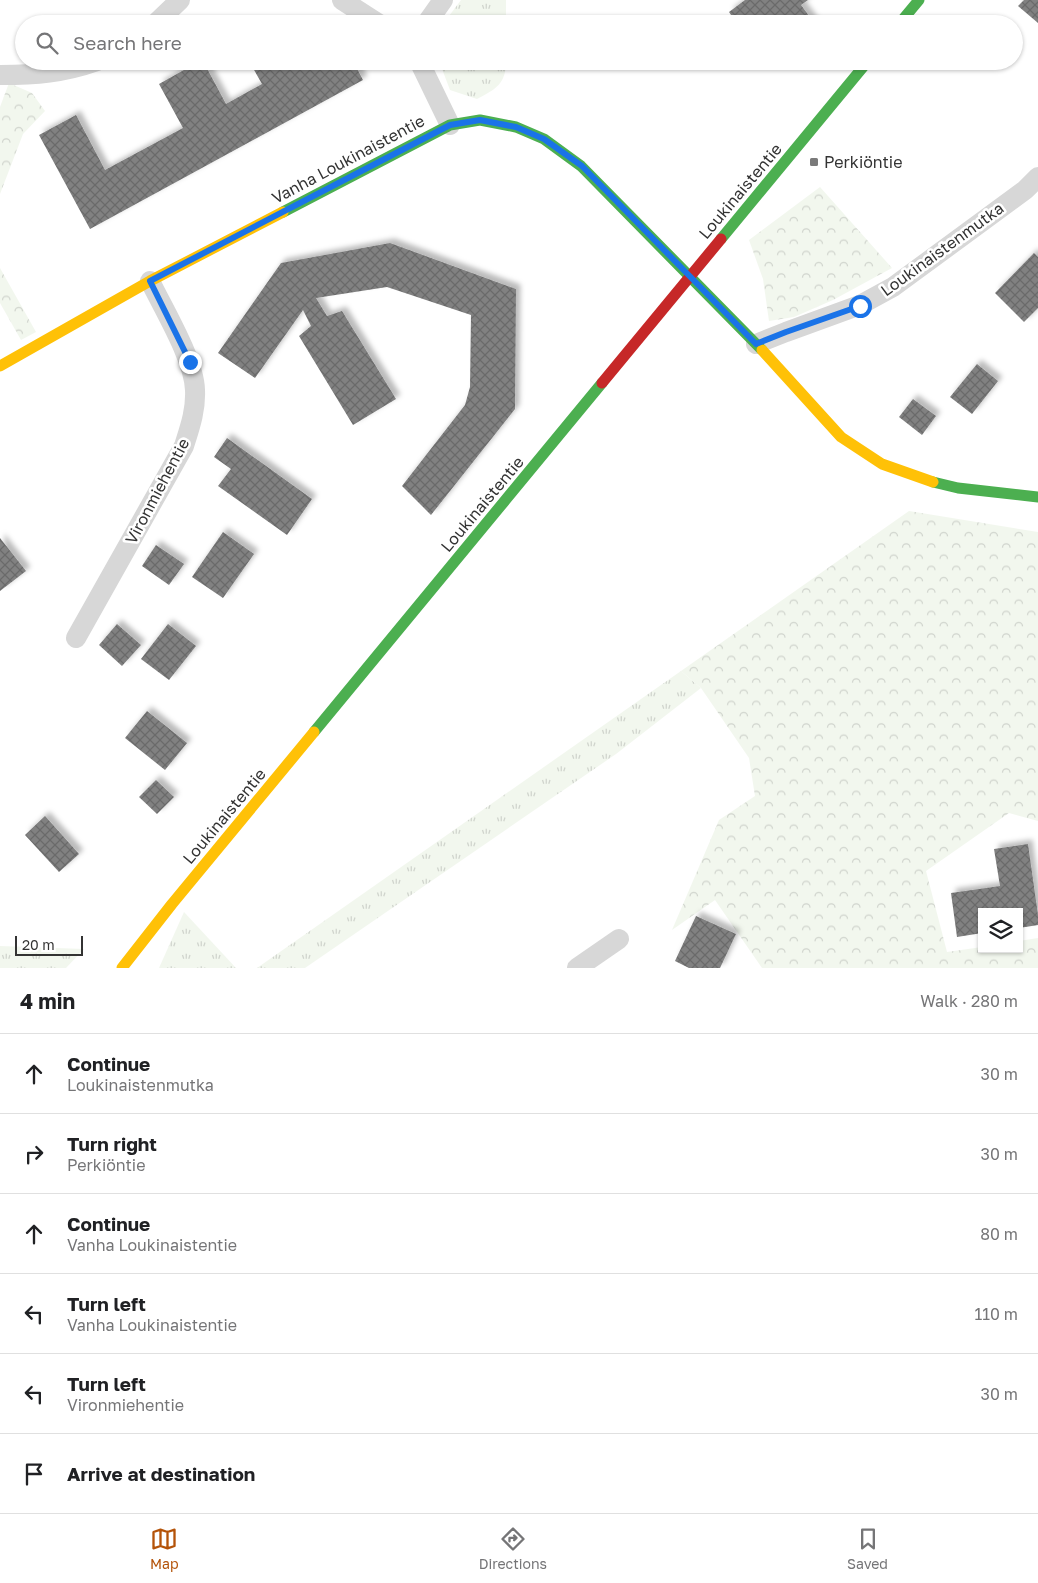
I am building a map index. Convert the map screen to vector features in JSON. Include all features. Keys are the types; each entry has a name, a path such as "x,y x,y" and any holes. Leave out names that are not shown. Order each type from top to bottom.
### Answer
{"street":[{"path":"164,15 180,0"},
{"path":"342,0 365,15"},
{"path":"432,15 443,0"},
{"path":"906,15 919,0"},
{"path":"0,75 44,74 74,70"},
{"path":"423,70 450,125"},
{"name":"Loukinaistentie","path":"122,968 191,881 861,70"},
{"name":"Vanha Loukinaistentie","path":"0,366 150,281 450,125 480,120 516,127 544,139 582,166 690,277"},
{"name":"Loukinaistenmutka","path":"756,344 860,306 893,287 1025,190 1038,177"},
{"path":"690,277 756,344 841,436 860,451 882,464 921,479 958,488 1038,498"},
{"name":"Vironmiehentie","path":"76,638 184,446 194,417 195,389 190,362 150,281"},
{"path":"577,968 619,939"}],"green space":[{"path":"461,0 506,0 506,15 450,15"},
{"path":"442,70 506,70 499,85 477,99 450,90"},
{"path":"9,83 32,93 45,111 23,134 0,194 0,107"},
{"path":"820,187 892,268 833,300 794,317 769,321 763,279 749,240"},
{"path":"0,268 36,332 21,340 0,303"},
{"path":"909,511 1038,532 1038,821 1009,813 926,871 947,952 978,948 978,953 1023,953 1023,940 1038,938 1038,968 762,968 715,900 672,930 719,820 755,796 749,758 701,688 681,671"},
{"path":"681,671 701,688 616,754 305,968 257,968"},
{"path":"184,912 236,968 159,968"},
{"path":"0,946 84,949 66,968 0,968"}],"building":[{"path":"745,0 808,0 801,5 808,15 731,15 729,12"},
{"path":"1024,0 1038,0 1038,23 1018,6"},
{"path":"184,70 208,70 226,104 262,84 254,70 358,70 363,80 90,229 39,135 76,115 105,170 183,128 159,84"},
{"path":"390,243 516,289 515,409 431,515 402,486 465,405 470,387 471,315 387,287 316,298 327,316 342,311 396,399 353,425 299,336 311,326 303,310 255,378 218,353 281,263"},
{"path":"1034,253 1038,257 1038,308 1024,322 995,293"},
{"path":"977,364 998,381 972,414 950,397"},
{"path":"913,399 936,416 922,435 899,417"},
{"path":"227,438 312,499 287,535 218,486 231,469 214,457"},
{"path":"223,532 254,554 223,598 192,577"},
{"path":"0,538 26,571 0,591"},
{"path":"156,545 184,564 169,585 142,566"},
{"path":"117,624 141,645 122,666 99,645"},
{"path":"168,624 196,646 169,680 141,659"},
{"path":"147,711 187,743 165,770 125,738"},
{"path":"156,780 174,797 157,814 139,797"},
{"path":"45,816 79,854 59,872 25,835"},
{"path":"1028,844 1038,925 1023,927 1023,908 978,908 978,934 957,937 951,893 1000,886 994,849"},
{"path":"696,916 736,934 720,968 689,968 675,961"}],"traffic: fast":[{"path":"906,15 919,0"},
{"path":"721,239 861,70"},
{"path":"283,212 450,125 480,120 516,127 544,139 581,166 762,350"},
{"path":"314,732 602,383"},
{"path":"933,482 958,488 1038,497"}],"traffic: slow":[{"path":"0,366 150,281 283,212"},
{"path":"762,350 841,437 882,464 933,482"},
{"path":"122,968 172,904 314,732"}],"traffic: jam":[{"path":"602,383 721,239"}],"place":[{"name":"Perkiöntie","path":"814,162"}],"route":[{"path":"190,362 150,281 450,125 480,120 516,127 544,139 582,166 756,344 860,306"}]}
